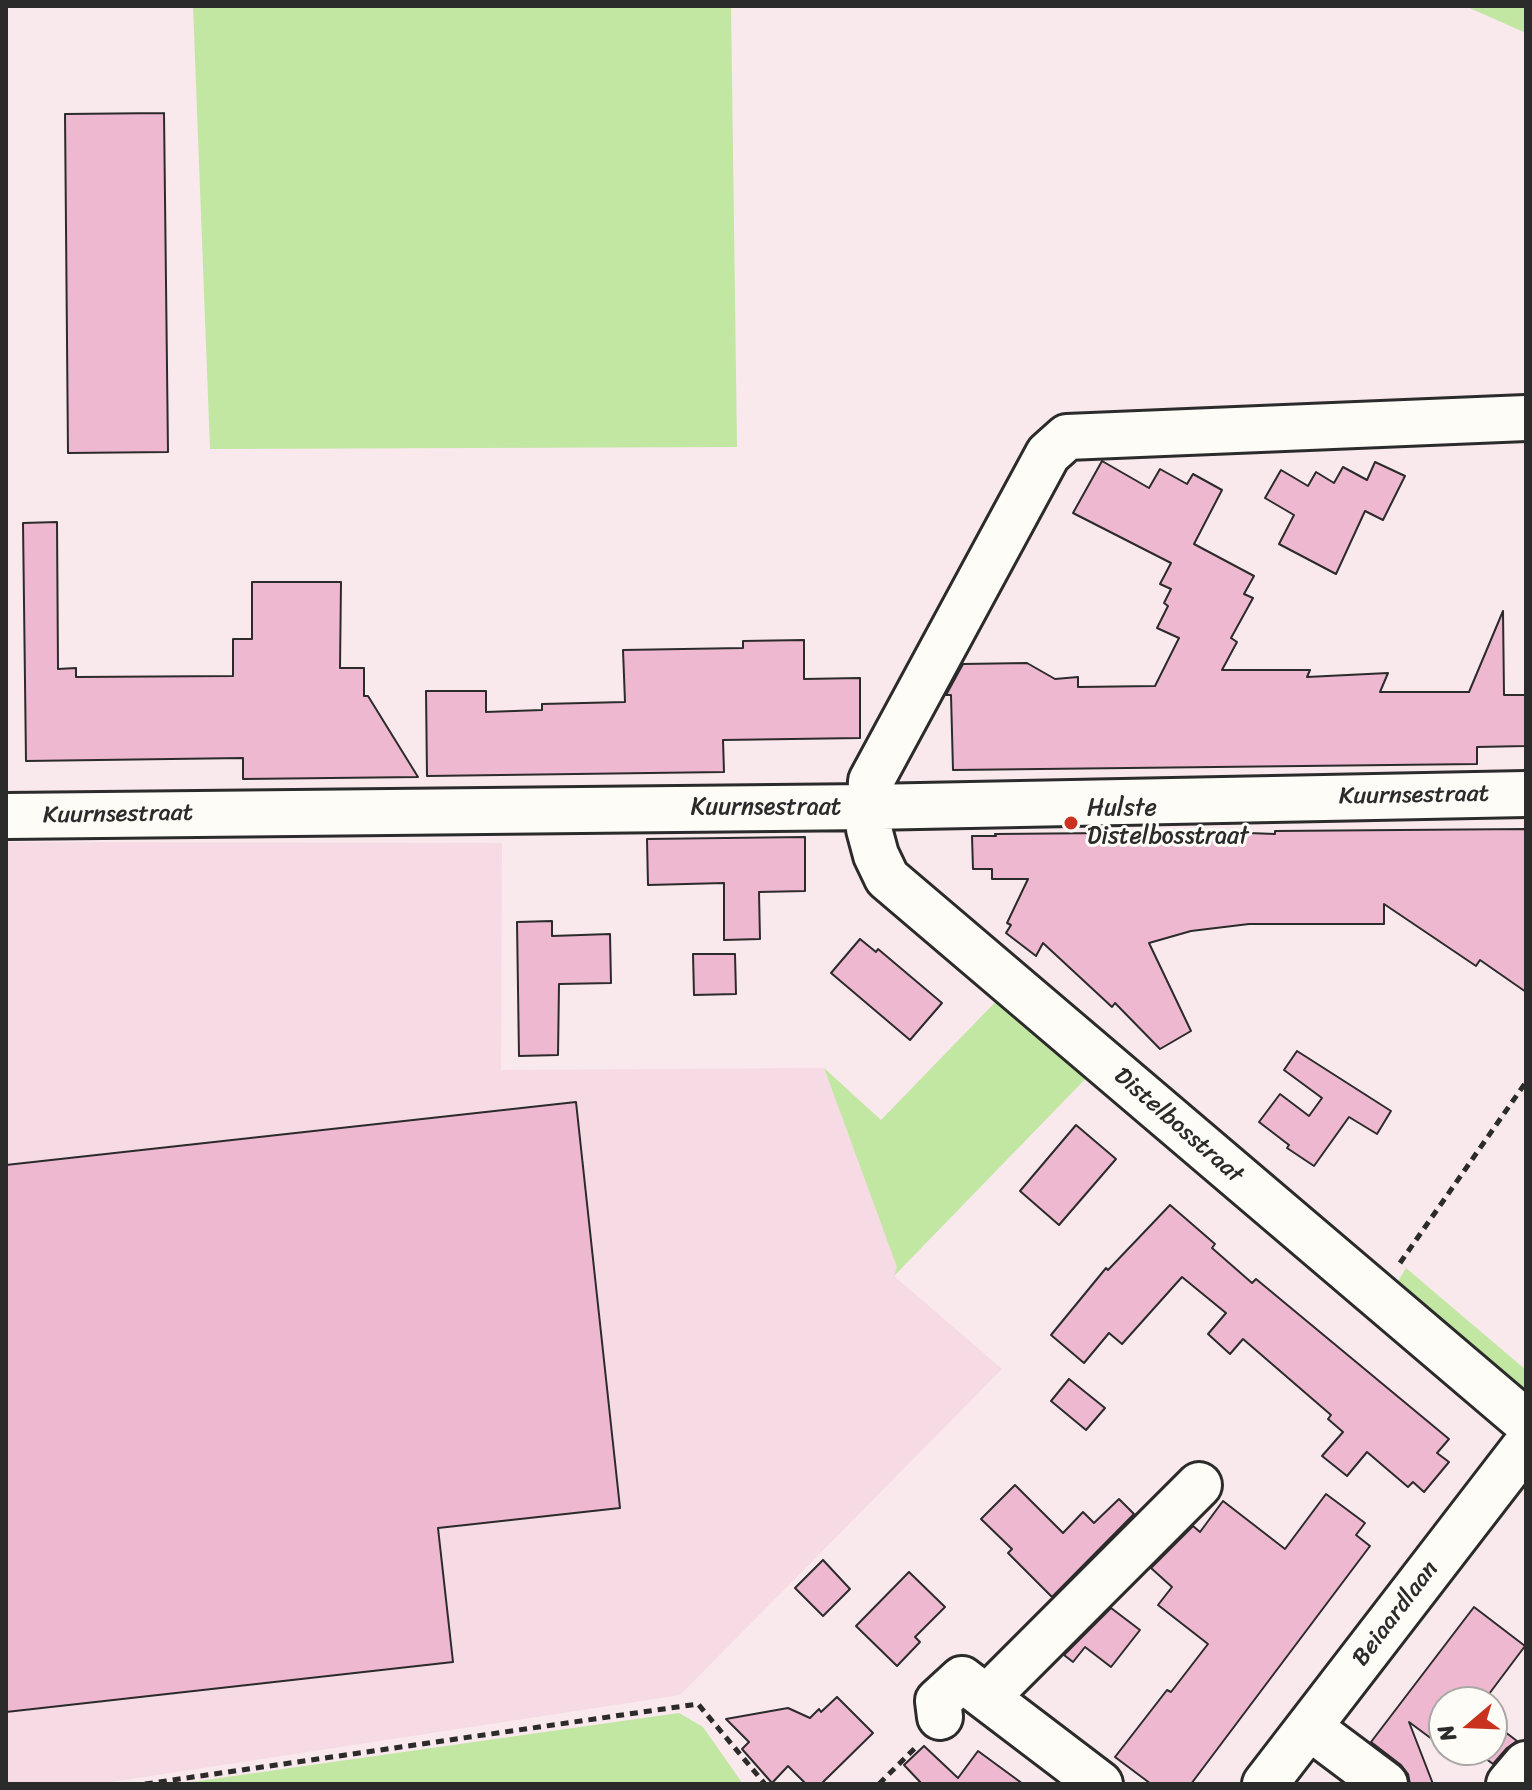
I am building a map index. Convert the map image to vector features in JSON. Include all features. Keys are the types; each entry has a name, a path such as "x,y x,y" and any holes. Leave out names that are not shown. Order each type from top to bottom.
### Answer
{"street":[{"name":"Distelbosstraat","path":"1526,418 1067,437 1048,454 871,781 869,807 869,829 887,878 1526,1422"},
{"name":"Kuurnsestraat","path":"6,816 869,807 1526,794"},
{"name":"Beiaardlaan","path":"1265,1784 1526,1445"},
{"path":"987,1697 1199,1485"},
{"path":"940,1717 938,1701 962,1679 1100,1784"},
{"path":"1309,1727 1385,1784"},
{"path":"1509,1784 1526,1764"}],"path":[{"path":"1376,1297 1526,1082"},
{"path":"145,1784 698,1704 765,1784"},
{"path":"879,1784 936,1727 940,1717"}],"shaded area":[{"path":"6,842 502,843 501,1070 824,1068 898,1267 894,1276 1002,1369 680,1695 98,1784 6,1784"}],"green space":[{"path":"193,6 731,6 737,447 210,449"},
{"path":"1465,6 1526,6 1526,33"},
{"path":"1006,991 1095,1069 894,1276 897,1267 824,1068 881,1120"},
{"path":"1406,1268 1526,1370 1526,1403 1393,1290"},
{"path":"679,1713 703,1727 743,1784 177,1784"}],"building":[{"path":"164,113 168,452 68,453 65,114"},
{"path":"1102,461 1149,488 1160,469 1187,484 1193,474 1222,490 1194,544 1254,576 1244,594 1253,598 1231,638 1237,642 1222,670 1310,670 1307,677 1388,673 1380,692 1469,692 1503,611 1504,695 1526,695 1526,746 1477,747 1477,764 953,770 951,695 946,695 963,664 1027,663 1055,679 1078,677 1078,687 1155,686 1179,638 1157,628 1168,606 1164,603 1171,589 1160,584 1171,563 1073,513"},
{"path":"1375,462 1405,476 1383,520 1365,511 1336,574 1279,544 1294,515 1265,498 1281,470 1308,486 1316,472 1334,483 1343,467 1367,480"},
{"path":"57,522 58,669 76,668 76,677 233,676 233,639 252,639 252,582 341,582 340,668 364,668 364,696 368,696 418,777 243,779 243,758 26,761 23,523"},
{"path":"804,640 804,679 860,678 860,738 723,740 724,772 427,776 426,691 486,691 486,712 542,710 542,704 625,702 623,650 743,648 743,641"},
{"path":"1526,829 1526,992 1480,960 1476,966 1384,904 1384,924 1249,924 1191,931 1149,943 1191,1031 1160,1049 1115,1003 1112,1007 1043,943 1036,956 1006,933 1011,925 1007,923 1028,879 992,879 992,869 973,869 972,836 995,834 1275,834 1275,831"},
{"path":"805,837 805,891 759,892 760,939 724,940 724,883 648,885 647,839"},
{"path":"552,921 552,936 610,934 611,983 559,984 558,1055 519,1056 517,922"},
{"path":"860,939 876,952 878,949 942,1003 910,1040 831,973"},
{"path":"693,954 735,954 736,994 694,995"},
{"path":"1297,1051 1391,1111 1377,1134 1349,1117 1314,1166 1287,1148 1289,1145 1259,1122 1280,1094 1309,1116 1322,1098 1284,1070"},
{"path":"576,1102 620,1508 438,1528 453,1662 6,1712 6,1165"},
{"path":"1076,1125 1116,1159 1059,1225 1020,1191"},
{"path":"1170,1205 1215,1244 1212,1248 1252,1283 1256,1279 1449,1439 1437,1453 1449,1462 1424,1492 1413,1482 1408,1487 1367,1452 1347,1476 1322,1456 1343,1432 1328,1419 1331,1415 1243,1339 1230,1354 1208,1334 1226,1313 1182,1277 1122,1344 1109,1333 1084,1363 1051,1335 1106,1268 1108,1270"},
{"path":"1069,1379 1105,1408 1086,1430 1051,1401"},
{"path":"1015,1485 1063,1533 1083,1512 1094,1523 1119,1499 1134,1514 1052,1597 1008,1553 1012,1549 981,1519"},
{"path":"1326,1494 1365,1523 1356,1535 1370,1546 1191,1784 1151,1784 1115,1757 1167,1690 1171,1692 1208,1644 1158,1605 1172,1587 1151,1568 1193,1526 1200,1532 1223,1501 1285,1549"},
{"path":"823,1560 850,1589 823,1616 795,1588"},
{"path":"909,1572 945,1607 915,1637 920,1642 897,1666 856,1626"},
{"path":"1474,1607 1525,1646 1495,1686 1428,1686 1428,1736 1409,1722 1433,1784 1410,1784 1408,1774 1401,1765 1371,1742"},
{"path":"1111,1608 1140,1630 1111,1667 1085,1647 1073,1662 1064,1655"},
{"path":"837,1697 873,1733 821,1784 806,1784 788,1766 772,1783 742,1749 749,1742 726,1719 788,1708 810,1718"},
{"path":"1508,1734 1517,1741 1508,1747"},
{"path":"924,1746 958,1778 978,1751 1023,1784 922,1784 904,1765"}],"place":[{"name":"Hulste Distelbosstraat","path":"1071,823"}]}
